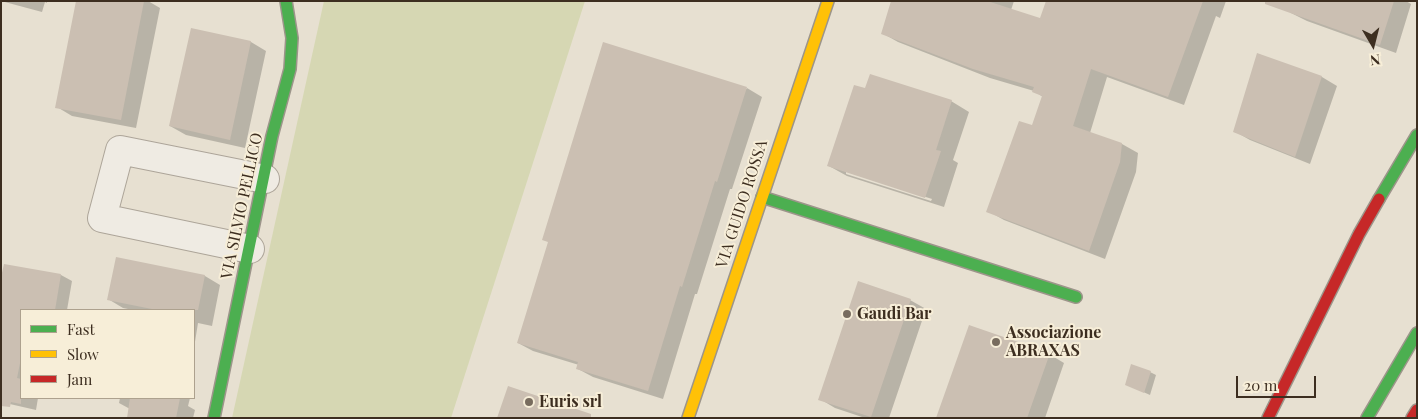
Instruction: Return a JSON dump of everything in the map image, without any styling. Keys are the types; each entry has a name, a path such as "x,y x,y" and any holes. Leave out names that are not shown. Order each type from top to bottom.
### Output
{"main road":[{"name":"VIA SILVIO PELLICO","path":"214,418 272,136 290,69 292,38 286,1"},
{"name":"VIA GUIDO ROSSA","path":"688,418 828,1"},
{"path":"1268,418 1359,234 1417,134"},
{"path":"762,197 1076,297"},
{"path":"1367,418 1417,333"},
{"path":"1412,418 1417,410"}],"street":[{"path":"250,249 102,218 120,150 264,179"}],"green space":[{"path":"324,1 585,1 451,418 232,418"}],"building":[{"path":"76,1 144,1 121,120 55,108"},
{"path":"891,1 987,1 1040,18 1046,1 1203,1 1168,97 1091,69 1073,126 1122,143 1120,162 1089,251 986,212 1019,121 1032,125 1042,96 1032,92 1034,87 973,69 881,34"},
{"path":"1265,1 1394,1 1380,45 1265,4"},
{"path":"191,28 251,41 230,140 169,126"},
{"path":"603,42 747,87 682,287 680,286 648,391 576,369 578,362 517,343 548,242 542,240"},
{"path":"1257,53 1322,76 1295,157 1233,132"},
{"path":"870,74 952,100 936,150 941,151 925,198 827,166 854,85 865,88"},
{"path":"116,257 205,275 198,310 152,309 107,300"},
{"path":"4,264 61,274 55,309 20,309 20,363 17,378 20,379 21,404 11,402 10,407 1,406 1,277"},
{"path":"858,281 911,299 871,417 818,400"},
{"path":"969,325 1050,353 1027,418 936,418"},
{"path":"1131,364 1151,371 1144,393 1125,385"},
{"name":"Euris srl","path":"508,386 591,414 591,418 497,418"},
{"path":"130,399 180,399 176,418 127,418"}],"traffic: fast":[{"path":"214,418 272,136 290,69 292,38 286,1"},
{"path":"1379,199 1417,135"},
{"path":"762,197 1076,297"},
{"path":"1367,418 1417,333"}],"traffic: slow":[{"path":"688,418 828,1"}],"traffic: jam":[{"path":"1268,418 1359,234 1379,199"},
{"path":"1412,418 1417,410"}],"place":[{"name":"Gaudi Bar","path":"847,314"},
{"name":"Associazione ABRAXAS","path":"996,342"},
{"name":"Euris srl","path":"529,402"}]}
